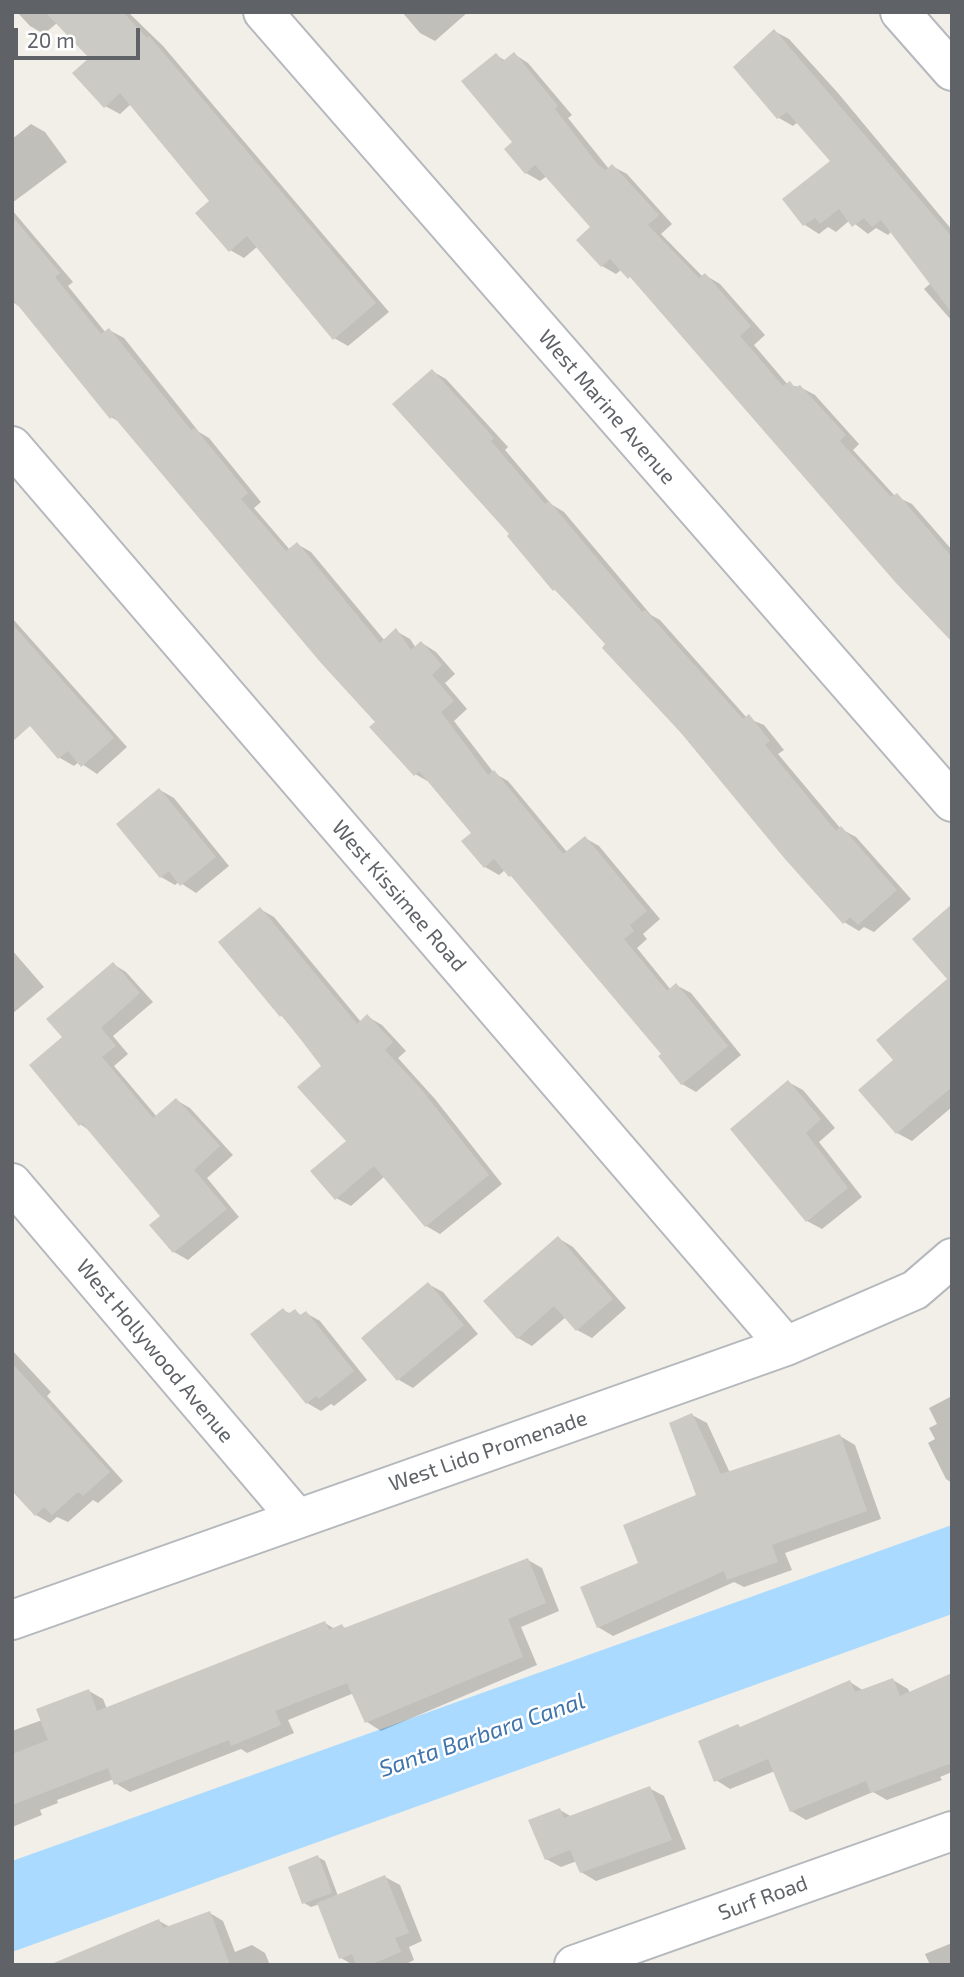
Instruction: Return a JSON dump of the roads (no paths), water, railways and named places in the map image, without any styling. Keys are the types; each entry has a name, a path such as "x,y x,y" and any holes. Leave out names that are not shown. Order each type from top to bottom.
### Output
{"street":[{"name":"West Marine Avenue","path":"263,12 952,802"},
{"path":"900,12 952,71"},
{"name":"West Kissimee Road","path":"12,446 786,1346"},
{"name":"West Hollywood Avenue","path":"12,1183 297,1518"},
{"name":"West Lido Promenade","path":"12,1620 786,1346 915,1290 952,1258"},
{"name":"Surf Road","path":"574,1965 952,1831"}],"water":[{"name":"Santa Barbara Canal","path":"952,1525 952,1614 12,1952 12,1861"}]}
